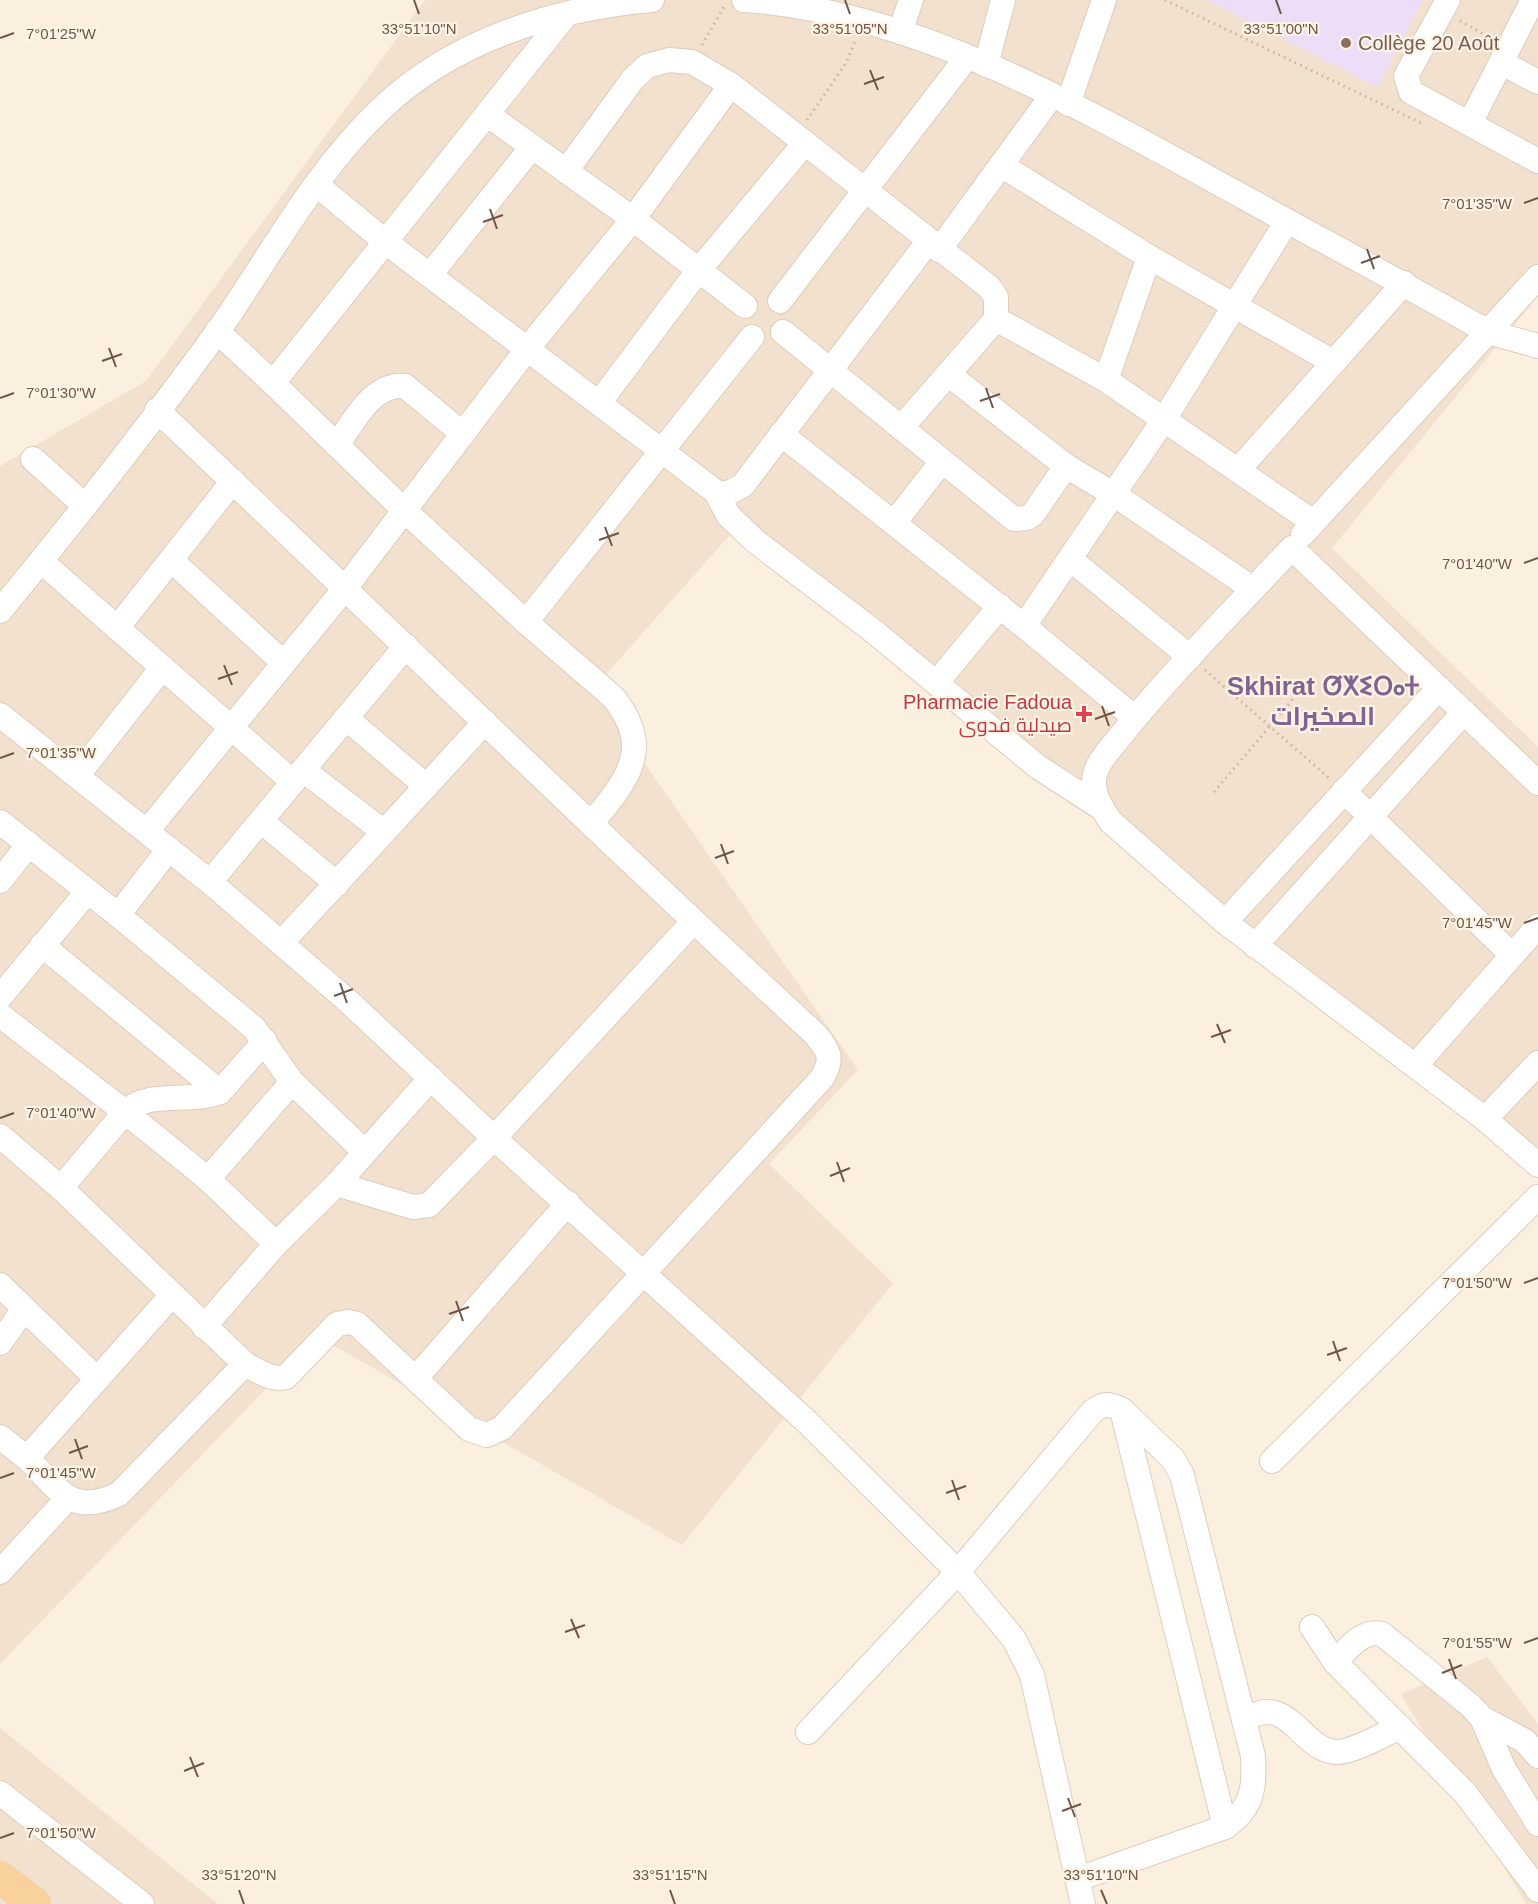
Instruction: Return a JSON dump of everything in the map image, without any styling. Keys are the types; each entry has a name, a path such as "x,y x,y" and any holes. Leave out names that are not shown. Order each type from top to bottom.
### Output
{"street":[{"path":"0,611 218,331 317,184 381,109 428,71 464,50 507,30 532,24 560,8 652,0"},
{"path":"744,0 815,5 900,32 976,61 1060,100 1404,283 1488,332 1538,346"},
{"path":"900,32 911,0"},
{"path":"780,302 865,190 976,61 1003,0"},
{"path":"716,492 727,494 743,485 829,371 1001,165 1060,100 1104,0"},
{"path":"1470,123 1533,0"},
{"path":"1445,6 1406,76 1406,82 1412,92 1538,161"},
{"path":"273,383 488,115 560,8"},
{"path":"1505,55 1538,82"},
{"path":"566,171 633,79 647,66 669,60 692,62 732,85 933,246 989,287 996,297 996,319 901,428"},
{"path":"147,831 346,587 528,348 633,219 732,85"},
{"path":"488,115 633,219 745,306"},
{"path":"599,403 800,140"},
{"path":"430,275 531,148"},
{"path":"1001,165 1149,257 1333,362"},
{"path":"317,184 387,243 716,492 728,515 755,541 812,582 1038,767 1100,807 1111,822 1225,922 1485,1119 1538,1165"},
{"path":"1024,626 1115,495 1287,222"},
{"path":"1106,380 1149,257"},
{"path":"1100,807 1095,787 1095,772 1135,718 1538,277"},
{"path":"1239,470 1404,283"},
{"path":"761,296 771,296 780,302 787,316 783,332 768,340 752,337 745,328 742,317 745,306 761,296"},
{"path":"996,319 1106,380 1165,418 1313,522"},
{"path":"218,331 404,510 526,622 613,697 625,712 633,731 636,748 631,768 621,788 591,824"},
{"path":"783,332 1014,519 1019,520 1033,514 1066,466"},
{"path":"526,622 752,337"},
{"path":"948,374 1066,466 1115,495 1252,589"},
{"path":"337,445 374,395 394,385 405,386 463,434"},
{"path":"0,1136 60,1188 204,1328 245,1364 278,1379 286,1377 338,1324 348,1322 357,1324 469,1429 487,1435 502,1428 822,1078 830,1065 829,1056 815,1034 693,922 346,587 157,410"},
{"path":"781,434 1000,606 1135,718"},
{"path":"33,459 84,505"},
{"path":"894,523 942,461"},
{"path":"117,628 233,481"},
{"path":"1292,548 1538,783"},
{"path":"1070,559 1190,657"},
{"path":"171,560 284,663"},
{"path":"41,561 230,729 384,832"},
{"path":"937,682 1000,606"},
{"path":"210,882 406,646"},
{"path":"77,776 162,668"},
{"path":"1225,922 1439,688"},
{"path":"1255,946 1464,712"},
{"path":"0,715 210,882 281,943 806,1422 958,1572 1014,1639 1032,1674 1083,1904"},
{"path":"346,718 426,786"},
{"path":"281,943 484,722"},
{"path":"1344,791 1512,955"},
{"path":"261,821 337,884"},
{"path":"0,822 118,915 254,1028 292,1082 364,1151"},
{"path":"0,881 29,844"},
{"path":"118,915 169,849"},
{"path":"0,997 88,891"},
{"path":"337,1184 421,1207 435,1198 494,1138 693,922"},
{"path":"1415,1066 1538,926"},
{"path":"42,945 220,1092"},
{"path":"0,1015 208,1179 276,1244"},
{"path":"60,1188 125,1112 143,1100 194,1099 220,1092 265,1041"},
{"path":"1485,1119 1538,1063"},
{"path":"204,1328 276,1244 337,1184 431,1078"},
{"path":"208,1179 292,1082"},
{"path":"1272,1461 1538,1197"},
{"path":"416,1377 568,1203"},
{"path":"0,1285 97,1379"},
{"path":"27,1458 172,1295"},
{"path":"0,1343 24,1309"},
{"path":"0,1437 27,1458 69,1498 78,1503 91,1504 119,1494 245,1364"},
{"path":"808,1732 958,1572 1092,1412 1101,1405 1112,1404 1122,1410 1173,1460 1182,1474 1253,1756 1254,1777 1250,1797 1241,1816 1226,1827 1078,1878"},
{"path":"1122,1410 1226,1827"},
{"path":"0,1572 69,1498"},
{"path":"1312,1627 1335,1662 1465,1793 1538,1890"},
{"path":"1335,1662 1359,1638 1376,1632 1382,1634 1471,1706 1482,1718 1504,1769 1538,1824"},
{"path":"1244,1720 1260,1712 1277,1713 1328,1751 1339,1752 1400,1727"},
{"path":"1482,1718 1525,1741 1538,1756"},
{"path":"0,1793 142,1904"}],"path":[{"path":"692,62 728,0"},
{"path":"1165,0 1429,127"},
{"path":"1445,6 1505,55"},
{"path":"800,140 846,63 863,22"},
{"path":"1190,657 1344,791"},
{"path":"1214,792 1300,690"}],"shaded area":[{"path":"425,0 1538,0 1538,296 1332,548 1538,747 1538,1178 745,518 593,689 858,1070 769,1164 893,1283 682,1545 317,1336 0,1664 0,466 146,381"},
{"name":"Collège 20 Août","path":"1207,0 1423,0 1377,87"},
{"path":"1487,1657 1538,1724 1538,1904 1526,1904 1401,1694"},
{"path":"0,1728 218,1904 0,1904"}],"place":[{"name":"Collège 20 Août","path":"1346,43"},
{"name":"Pharmacie Fadoua صيدلية فدوى","path":"1084,714"}],"district":[{"name":"Skhirat ⵚⵅⵉⵔⴰⵜ الصخيرات","path":"1323,701"}]}
